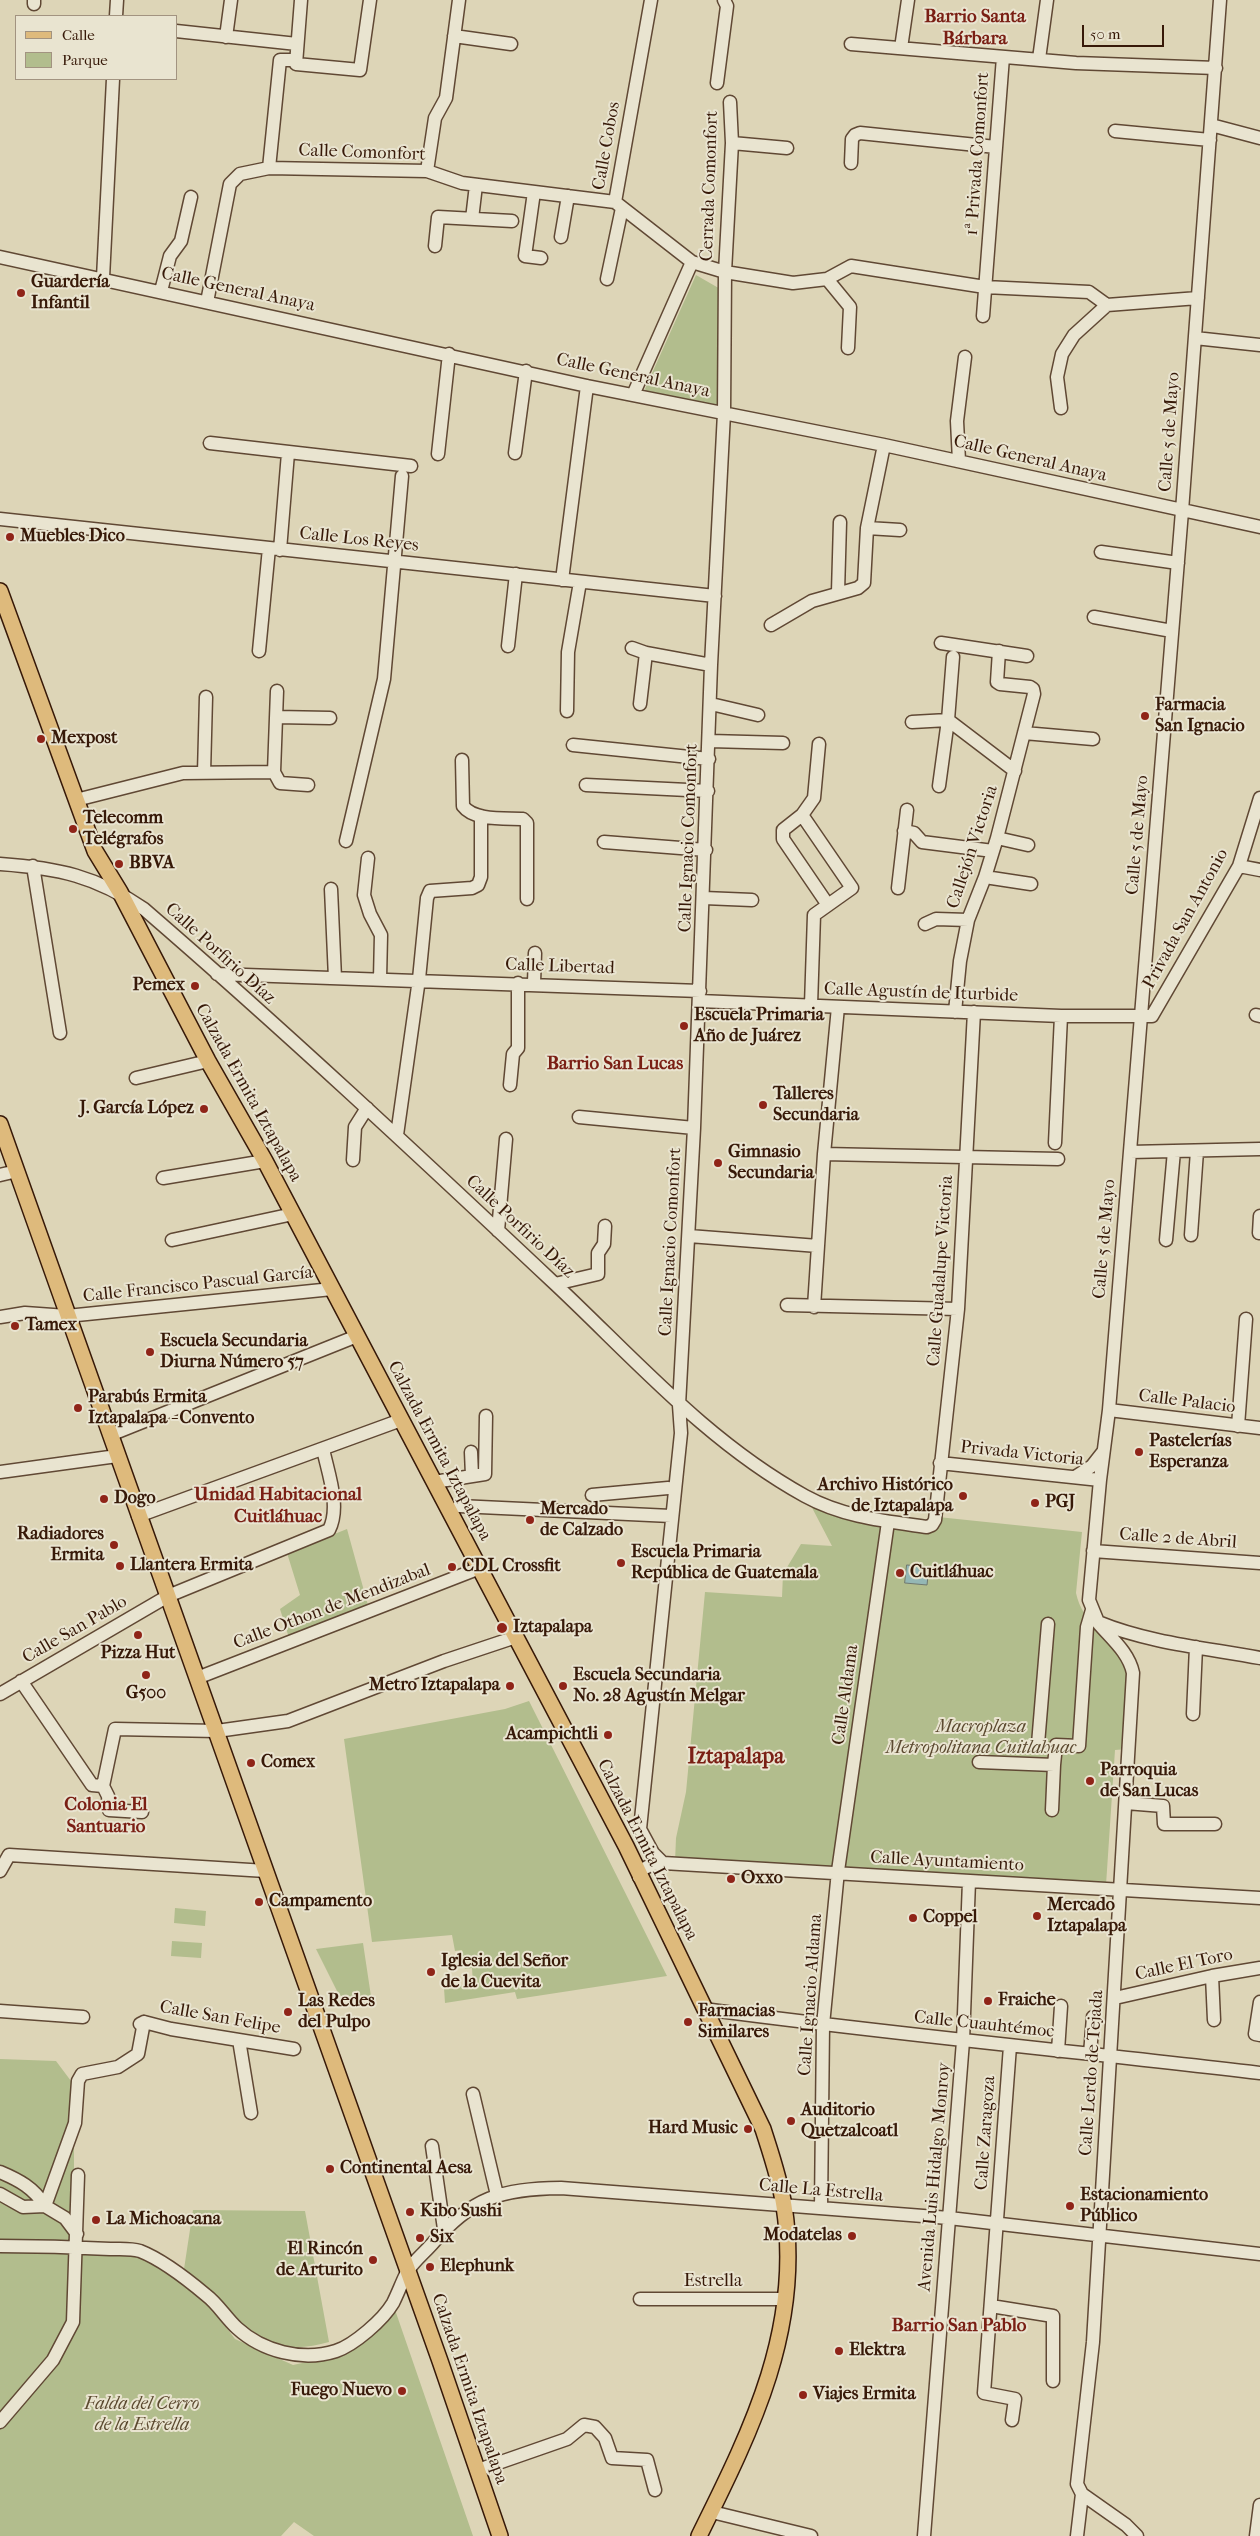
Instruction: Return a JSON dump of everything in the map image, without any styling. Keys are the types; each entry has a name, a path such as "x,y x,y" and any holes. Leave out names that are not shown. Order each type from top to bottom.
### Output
{"main road":[{"name":"Calzada Ermita Iztapalapa","path":"0,591 95,851 120,892 208,1061 265,1161 626,1846 639,1877 762,2129 775,2168 784,2206 786,2299 780,2335 765,2393 712,2512 699,2536"},
{"name":"Calzada Ermita Iztapalapa","path":"0,1124 116,1456 198,1678 408,2270 500,2536"}],"street":[{"path":"116,15 117,0"},
{"path":"226,37 231,0"},
{"path":"301,0 296,64 360,70 370,0"},
{"path":"426,170 435,118 446,98 459,0"},
{"name":"Calle Cobos","path":"651,0 618,205 692,262 725,272 793,283 827,279"},
{"path":"717,83 727,6 724,0"},
{"path":"901,48 908,0"},
{"path":"1040,60 1047,0"},
{"name":"Calle 5 de Mayo","path":"1098,1622 1089,1600 1092,1551 1109,1410 1178,563 1220,0"},
{"path":"178,31 297,44"},
{"path":"454,36 510,44"},
{"path":"851,44 1003,57"},
{"name":"1ª Privada Comonfort","path":"983,316 1003,57 1076,63 1216,68"},
{"path":"269,168 280,60 296,60"},
{"path":"103,278 113,80"},
{"name":"Cerrada Comonfort","path":"725,272 732,143 730,102"},
{"path":"1212,125 1260,138"},
{"path":"1114,131 1210,140"},
{"path":"851,163 852,139 855,135 860,134 996,147"},
{"path":"732,143 787,148"},
{"name":"Calle Comonfort","path":"207,302 230,184 240,174 269,168 426,170 462,183 568,196 618,205"},
{"path":"472,219 476,185"},
{"path":"534,192 525,256 541,258"},
{"path":"561,237 568,196"},
{"path":"161,291 170,256 181,241 191,197"},
{"path":"607,279 618,205"},
{"path":"435,246 438,217 512,221"},
{"name":"Calle General Anaya","path":"0,257 449,354 587,386 884,445 1260,528"},
{"path":"633,395 692,262"},
{"path":"848,348 850,307 827,279 850,266 985,287 1089,292 1107,305"},
{"name":"Calle Ignacio Comonfort","path":"679,1421 694,1128 724,413 725,272"},
{"path":"1061,408 1057,377 1062,354 1074,335 1107,305 1198,298"},
{"path":"1195,338 1260,345"},
{"path":"438,454 449,354"},
{"path":"959,461 957,421 965,356"},
{"path":"515,454 526,371"},
{"path":"562,580 587,386"},
{"path":"210,442 288,453 411,466"},
{"path":"771,625 812,601 838,592 858,588 864,583 867,528 884,445"},
{"path":"259,651 288,453"},
{"path":"346,841 384,679 402,476"},
{"name":"Calle Los Reyes","path":"0,518 715,596"},
{"path":"838,592 840,522"},
{"path":"867,528 900,530"},
{"path":"1101,552 1178,563"},
{"path":"508,646 516,574"},
{"path":"567,711 568,652 580,582"},
{"path":"1094,617 1172,631"},
{"path":"941,643 1027,656"},
{"path":"632,648 646,653 712,665"},
{"name":"Callejón Victoria","path":"955,1012 960,961 968,920 985,877 997,838 1034,694 1033,689 1030,687 1000,684 997,682 999,651"},
{"path":"640,704 646,653"},
{"path":"939,786 948,720 953,658"},
{"path":"277,691 274,772 280,783 308,785"},
{"path":"204,773 206,697"},
{"path":"711,704 758,716"},
{"path":"276,717 330,718"},
{"path":"912,722 948,720 1015,771"},
{"path":"1024,733 1093,739"},
{"path":"710,741 783,743"},
{"path":"818,744 814,798 802,815 783,830 783,839 828,905"},
{"path":"574,745 709,759"},
{"path":"462,760 463,806 467,812 481,816 523,819 527,823 527,899"},
{"path":"76,800 182,773 274,772"},
{"path":"586,786 708,791"},
{"name":"Privada San Antonio","path":"1140,1016 1152,1016 1239,866 1260,798"},
{"path":"898,888 907,810"},
{"path":"802,815 852,888 814,915 810,1006"},
{"path":"397,1135 419,979 427,898 430,891 472,888 478,885 481,877 481,816"},
{"path":"904,831 914,833 922,842 993,851"},
{"path":"997,838 1028,844"},
{"path":"604,842 706,850"},
{"path":"368,858 364,895 370,914 381,935 380,979"},
{"name":"Calle Porfirio Díaz","path":"0,864 33,866 71,872 120,892 151,915 397,1135 555,1284 679,1405 740,1455 806,1497 841,1512 888,1522 927,1527"},
{"path":"33,866 60,1033"},
{"path":"1239,866 1260,870"},
{"path":"985,877 1031,884"},
{"path":"330,890 335,978"},
{"path":"704,898 752,900"},
{"path":"925,924 936,920 968,920"},
{"path":"534,983 535,953"},
{"name":"Calle Libertad","path":"216,974 534,983 699,996"},
{"path":"510,1085 513,1054 518,1048 518,983"},
{"name":"Calle Agustín de Iturbide","path":"699,996 810,1006 1061,1016 1140,1016"},
{"path":"814,1307 824,1154 838,1007"},
{"name":"Calle Guadalupe Victoria","path":"927,1527 932,1525 934,1520 958,1309 974,1012"},
{"path":"1055,1143 1061,1016"},
{"path":"136,1078 208,1061"},
{"path":"353,1160 355,1127 367,1108"},
{"path":"579,1117 694,1128"},
{"path":"498,1231 506,1139"},
{"path":"1130,1152 1260,1149"},
{"path":"1166,1240 1174,1151"},
{"path":"1191,1235 1197,1151"},
{"path":"824,1154 1058,1159"},
{"path":"163,1178 265,1161"},
{"path":"0,1175 17,1171"},
{"path":"172,1240 292,1214"},
{"path":"1259,1233 1260,1216"},
{"path":"555,1284 598,1274 598,1253 604,1244 606,1226"},
{"path":"689,1236 818,1246"},
{"name":"Calle Francisco Pascual García","path":"0,1317 25,1313 68,1316 332,1289"},
{"path":"786,1305 958,1309"},
{"path":"1238,1426 1246,1319"},
{"path":"110,1435 357,1336"},
{"name":"Calle Palacio","path":"1109,1410 1260,1428"},
{"path":"434,1482 485,1474 486,1416"},
{"path":"138,1516 401,1420"},
{"path":"663,1863 653,1853 640,1828 668,1515 668,1488 675,1426 679,1421"},
{"path":"626,1846 632,1828 668,1515 682,1432 679,1421"},
{"name":"Calle San Pablo","path":"0,1694 168,1596 329,1530 332,1524 332,1499 323,1449"},
{"path":"1075,1477 1092,1466 1104,1450"},
{"path":"471,1452 472,1476"},
{"path":"0,1472 116,1456"},
{"name":"Privada Victoria","path":"940,1464 1100,1480"},
{"path":"592,1495 668,1488"},
{"path":"460,1506 668,1515"},
{"name":"Calle Aldama","path":"838,1874 888,1522"},
{"name":"Calle 2 de Abril","path":"1092,1551 1260,1562"},
{"name":"Calle Othon de Mendizabal","path":"198,1678 480,1568"},
{"path":"1048,1624 1037,1743 1079,1746 1087,1626 1092,1610"},
{"path":"1098,1622 1144,1637 1260,1658"},
{"name":"Calle Lerdo de Tejada","path":"1077,2536 1082,2494 1078,2484 1093,2342 1134,1672 1131,1661 1125,1652 1098,1622"},
{"path":"142,1812 109,1810 108,1796 103,1786 115,1729 217,1731 288,1721 444,1661 516,1637"},
{"path":"1193,1714 1196,1647"},
{"path":"21,1681 92,1785 103,1786"},
{"path":"1052,1810 1056,1745"},
{"path":"979,1762 1054,1765"},
{"path":"1126,1803 1163,1806 1164,1824 1216,1824"},
{"path":"0,1871 4,1852 266,1871"},
{"name":"Calle Ayuntamiento","path":"639,1877 641,1870 653,1864 663,1863 1260,1898"},
{"name":"Calle Ignacio Aldama","path":"821,2208 822,2025 838,1874"},
{"name":"Avenida Luis Hidalgo Monroy","path":"924,2536 963,2041 969,1881"},
{"name":"Calle El Toro","path":"1115,1998 1212,1976 1260,1968"},
{"path":"1212,1976 1214,2020"},
{"path":"1260,2002 1255,2034 1260,2035"},
{"path":"1058,2051 1061,2006"},
{"name":"Calle Cuauhtémoc","path":"704,2009 822,2025 1111,2055 1260,2073"},
{"path":"0,2011 83,2017"},
{"path":"1090,2054 1093,2017"},
{"name":"Calle San Felipe","path":"45,2206 75,2122 78,2081 82,2074 118,2068 138,2054 142,2023 294,2049"},
{"path":"239,2040 251,2113"},
{"name":"Calle Zaragoza","path":"1010,2046 984,2393 1015,2399 1012,2420"},
{"path":"474,2094 497,2195"},
{"path":"432,2146 444,2229"},
{"path":"0,2172 18,2180 36,2193 45,2206 65,2218 77,2240"},
{"path":"0,2422 53,2360 73,2322 78,2175"},
{"name":"Calle La Estrella","path":"0,2246 77,2240 138,2251 170,2268 207,2296 237,2328 263,2347 287,2353 315,2354 336,2351 365,2334 392,2305 408,2270 444,2229 480,2201 497,2195 529,2189 561,2188 949,2218 1260,2254"},
{"path":"0,2194 22,2207 45,2206"},
{"name":"Estrella","path":"640,2299 786,2299"},
{"path":"991,2306 1053,2316 1053,2380"},
{"path":"478,2470 566,2439 584,2425 595,2427 605,2438 612,2458 646,2460 655,2490"},
{"path":"1082,2494 1126,2525 1137,2536"},
{"path":"1256,2536 1260,2511"},
{"path":"712,2512 811,2536"}],"green space":[{"path":"696,275 722,290 718,410 649,396 645,389"},
{"name":"Macroplaza Metropolitana Cuitlahuac","path":"808,1500 930,1531 938,1517 1082,1532 1076,1593 1079,1603 1090,1622 1128,1662 1127,1749 1115,1750 1106,1885 675,1862 676,1838 686,1792 705,1592 782,1597 783,1574 801,1544 832,1546"},
{"path":"347,1529 369,1609 290,1641 280,1609 300,1595 287,1553"},
{"path":"529,1701 667,1976 517,1999 515,1992 445,2003 444,1988 473,1984 472,1968 465,1969 462,1950 455,1951 452,1935 372,1942 344,1739 505,1709"},
{"path":"175,1908 206,1911 205,1926 174,1923"},
{"path":"172,1941 202,1943 201,1958 171,1956"},
{"path":"363,1943 372,2003 365,2005 339,1995 316,1949"},
{"name":"Falda del Cerro de la Estrella","path":"0,2059 56,2061 74,2085 74,2249 132,2251 202,2296 235,2339 293,2365 339,2355 393,2304 473,2536 314,2536 294,2522 281,2536 0,2536"},
{"path":"193,2210 305,2211 329,2342 311,2346 292,2347 267,2340 241,2323 184,2269"}],"water":[{"path":"907,1565 929,1567 927,1585 905,1583"}],"place":[{"name":"Guardería Infantil","path":"21,293"},
{"name":"Muebles Dico","path":"10,537"},
{"name":"Farmacia San Ignacio","path":"1145,716"},
{"name":"Mexpost","path":"41,739"},
{"name":"Telecomm Telégrafos","path":"73,829"},
{"name":"BBVA","path":"119,864"},
{"name":"Pemex","path":"195,986"},
{"name":"Escuela Primaria Año de Juárez","path":"684,1026"},
{"name":"Talleres Secundaria","path":"763,1105"},
{"name":"J. García López","path":"204,1109"},
{"name":"Gimnasio Secundaria","path":"718,1163"},
{"name":"Tamex","path":"15,1326"},
{"name":"Escuela Secundaria Diurna Número 57","path":"150,1352"},
{"name":"Parabús Ermita Iztapalapa - Convento","path":"78,1408"},
{"name":"Pastelerías Esperanza","path":"1139,1452"},
{"name":"Archivo Histórico de Iztapalapa","path":"963,1496"},
{"name":"Dogo","path":"104,1499"},
{"name":"PGJ","path":"1035,1503"},
{"name":"Mercado de Calzado","path":"530,1520"},
{"name":"Radiadores Ermita","path":"114,1545"},
{"name":"Escuela Primaria República de Guatemala","path":"621,1563"},
{"name":"Llantera Ermita","path":"120,1566"},
{"name":"CDL Crossfit","path":"452,1567"},
{"name":"Cuitláhuac","path":"900,1573"},
{"name":"Iztapalapa","path":"502,1628"},
{"name":"Pizza Hut","path":"138,1635"},
{"name":"G500","path":"146,1675"},
{"name":"Metro Iztapalapa","path":"510,1686"},
{"name":"Escuela Secundaria No. 28 Agustín Melgar","path":"563,1686"},
{"name":"Acampichtli","path":"608,1735"},
{"name":"Comex","path":"251,1763"},
{"name":"Parroquia de San Lucas","path":"1090,1781"},
{"name":"Oxxo","path":"731,1879"},
{"name":"Campamento","path":"259,1902"},
{"name":"Mercado Iztapalapa","path":"1037,1916"},
{"name":"Coppel","path":"913,1918"},
{"name":"Iglesia del Señor de la Cuevita","path":"431,1972"},
{"name":"Fraiche","path":"988,2001"},
{"name":"Las Redes del Pulpo","path":"288,2012"},
{"name":"Farmacias Similares","path":"688,2022"},
{"name":"Auditorio Quetzalcoatl","path":"791,2121"},
{"name":"Hard Music","path":"748,2129"},
{"name":"Continental Aesa","path":"330,2169"},
{"name":"Estacionamiento Público","path":"1070,2206"},
{"name":"Kibo Sushi","path":"410,2212"},
{"name":"La Michoacana","path":"96,2220"},
{"name":"Modatelas","path":"852,2236"},
{"name":"Six","path":"420,2238"},
{"name":"El Rincón de Arturito","path":"373,2260"},
{"name":"Elephunk","path":"430,2267"},
{"name":"Elektra","path":"839,2351"},
{"name":"Fuego Nuevo","path":"402,2391"},
{"name":"Viajes Ermita","path":"803,2395"}],"district":[{"name":"Barrio Santa Bárbara","path":"975,28"},
{"name":"Barrio San Lucas","path":"615,1064"},
{"name":"Unidad Habitacional Cuitláhuac","path":"278,1506"},
{"name":"Iztapalapa","path":"736,1758"},
{"name":"Colonia El Santuario","path":"106,1816"},
{"name":"Barrio San Pablo","path":"959,2326"}]}
